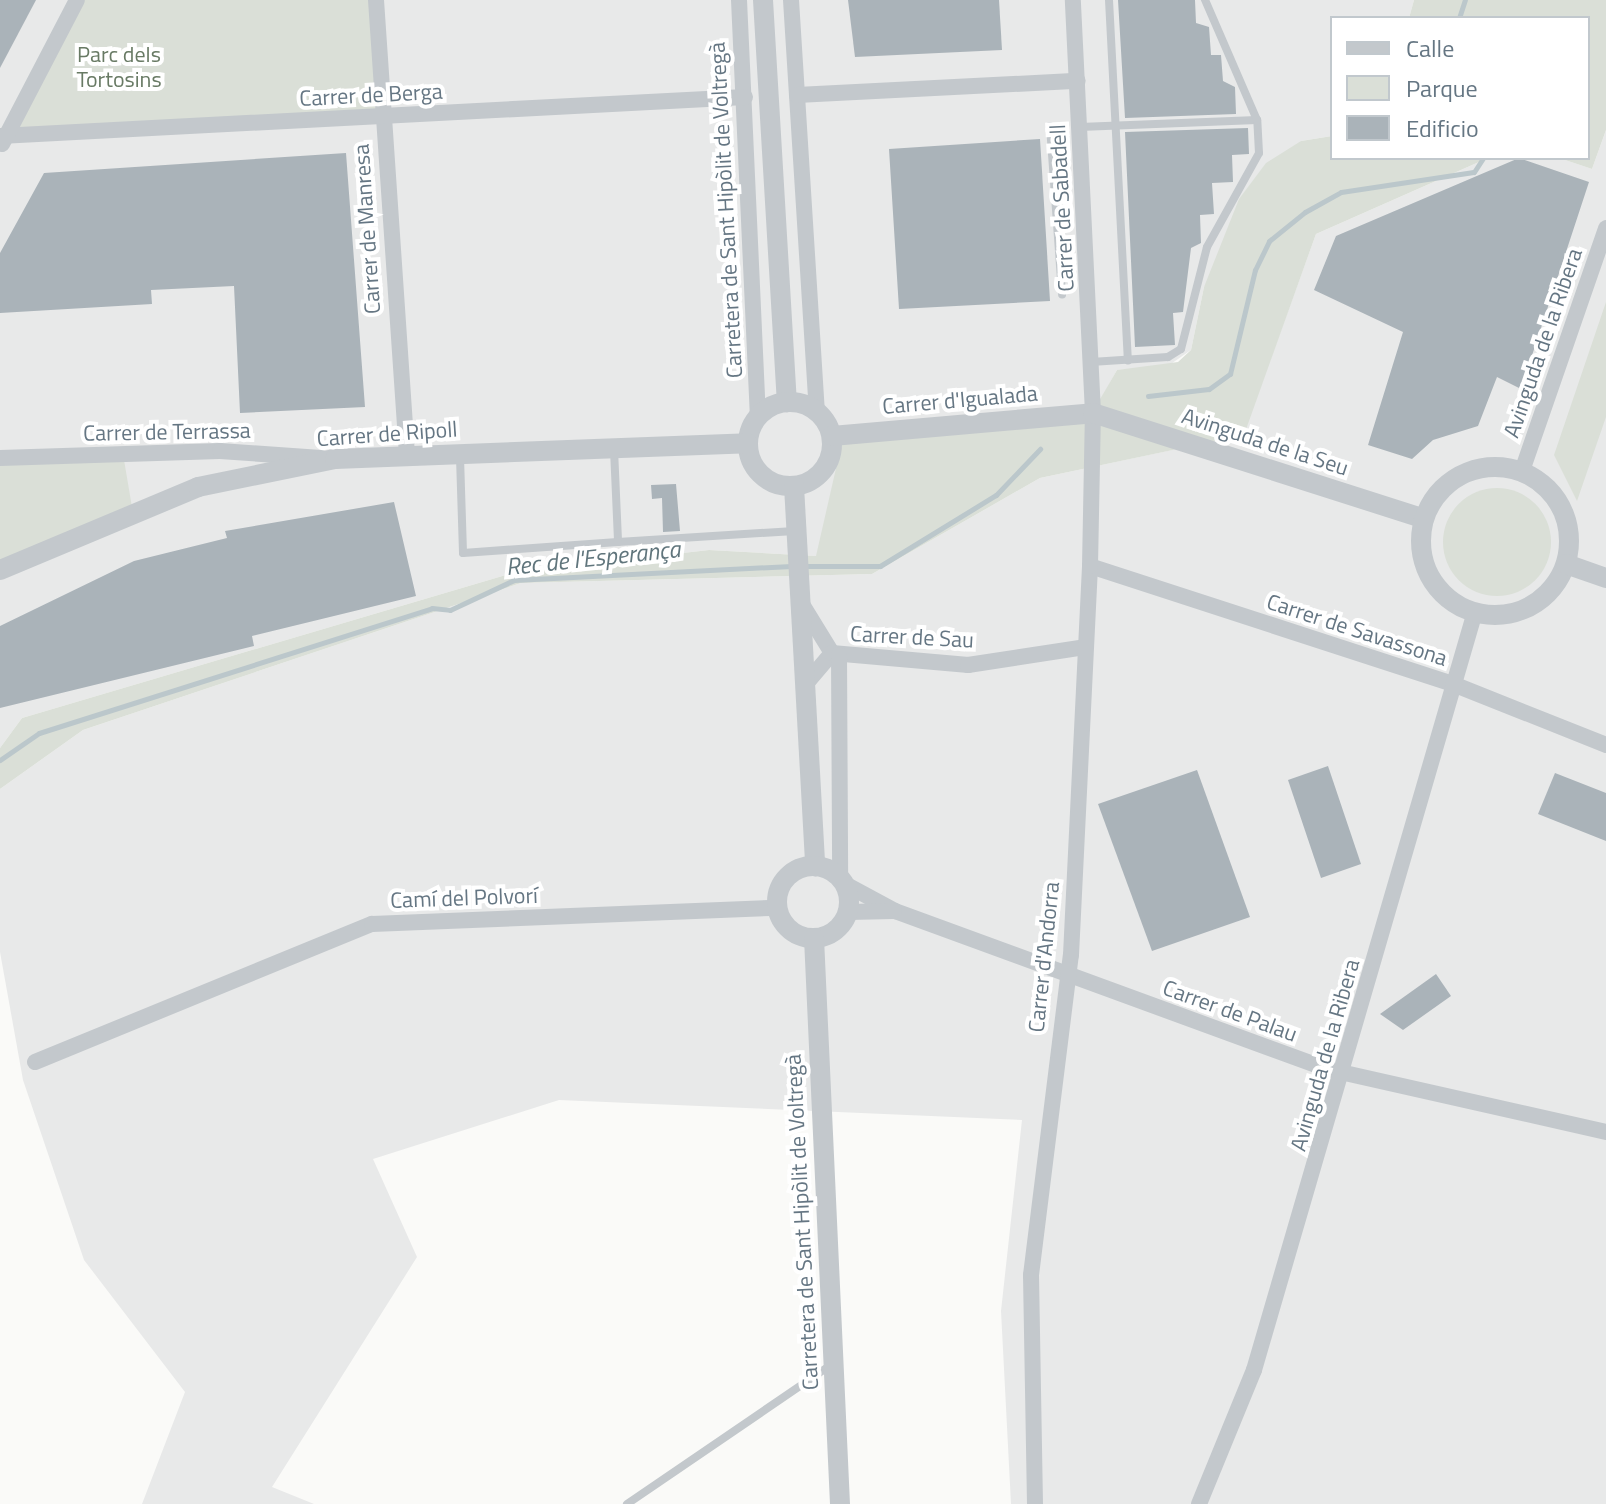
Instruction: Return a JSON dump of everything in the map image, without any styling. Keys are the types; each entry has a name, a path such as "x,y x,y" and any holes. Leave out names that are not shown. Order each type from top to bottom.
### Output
{"street":[{"path":"1,140 77,0"},
{"name":"Carrer de Manresa","path":"376,0 381,117 407,454"},
{"name":"Carretera de Sant Hipòlit de Voltregà","path":"739,0 758,417"},
{"path":"763,0 787,402"},
{"path":"791,0 817,411 832,436 824,469 794,486"},
{"name":"Carrer de Sabadell","path":"1073,0 1093,413"},
{"path":"797,95 1078,81"},
{"name":"Carrer de Berga","path":"1,140 745,97"},
{"name":"Avinguda de la Ribera","path":"1522,471 1606,228"},
{"path":"794,486 758,472 748,443 758,417 787,402 817,411"},
{"name":"Carrer d'Igualada","path":"832,436 1093,413"},
{"name":"Avinguda de la Seu","path":"1093,413 1423,518"},
{"name":"Carrer d'Andorra","path":"1035,1504 1031,1275 1068,975 1090,566 1093,413"},
{"name":"Carrer de Ripoll","path":"0,570 198,487 335,459 748,443"},
{"name":"Carrer de Terrassa","path":"0,458 233,451 335,459"},
{"path":"1473,470 1522,471 1562,508 1566,564 1551,590 1527,608 1475,612 1444,596 1427,573 1423,518 1451,480 1473,470"},
{"path":"794,486 815,866"},
{"path":"1566,564 1606,578"},
{"name":"Carrer de Savassona","path":"1090,566 1453,684 1606,745"},
{"path":"798,598 835,654 842,881 848,912 838,929 814,938 790,930 778,908 791,873 815,866 842,881"},
{"name":"Avinguda de la Ribera","path":"1199,1504 1254,1370 1345,1072 1475,612"},
{"name":"Carrer de Sau","path":"835,654 968,665 1085,647"},
{"path":"804,686 835,654"},
{"name":"Carrer de Palau","path":"842,881 895,911 1345,1072 1606,1132"},
{"name":"Camí del Polvorí","path":"35,1062 372,924 778,908"},
{"name":"Carrer de Palau","path":"848,912 895,911"},
{"name":"Carretera de Sant Hipòlit de Voltregà","path":"814,938 840,1504"}],"lane":[{"path":"1109,0 1128,360"},
{"path":"1091,362 1168,357 1181,349 1207,247 1259,153 1257,120 1205,0"},
{"path":"1080,127 1257,120"},
{"path":"1050,126 1062,295"},
{"path":"614,447 618,542"},
{"path":"460,452 463,553 796,531"},
{"path":"627,1504 832,1363"}],"shaded area":[{"path":"0,0 1414,0 1410,16 1330,16 1330,136 1301,141 1204,287 1191,350 1165,368 1117,370 1093,413 816,556 709,550 516,572 22,718 0,748"},
{"path":"1606,130 1606,1504 1011,1504 1001,1311 1022,1120 559,1100 373,1159 417,1257 272,1487 314,1504 142,1504 185,1392 84,1260 23,1080 0,952 0,789 83,730 521,583 872,574 1040,478 1243,435 1316,234 1483,160 1565,160 1592,169"}],"green space":[{"name":"Parc dels Tortosins","path":"77,0 376,0 381,117 4,138"},
{"path":"1414,0 1606,0 1606,130 1592,169 1565,160 1590,160 1590,16 1410,16"},
{"path":"1330,136 1330,160 1483,160 1316,234 1244,435 1040,478 872,574 521,583 83,730 0,789 0,748 22,718 516,572 709,550 816,556 842,442 1092,413 1117,370 1178,362 1191,350 1204,287 1239,199 1266,163 1301,141"},
{"path":"1606,302 1606,417 1577,501 1554,455"},
{"path":"123,454 133,513 0,570 0,458"},
{"path":"1497,488 1518,492 1535,504 1547,521 1551,542 1547,563 1535,580 1518,592 1497,596 1476,592 1459,580 1447,563 1443,542 1447,521 1459,504 1476,492"}],"building":[{"path":"0,0 36,0 0,68"},
{"path":"848,0 999,0 1002,50 855,57"},
{"path":"1118,0 1195,0 1196,23 1209,27 1211,55 1221,55 1223,81 1235,87 1236,114 1125,118"},
{"path":"1248,128 1249,154 1232,155 1233,182 1212,183 1214,214 1200,215 1201,243 1191,248 1183,312 1173,313 1175,345 1135,347 1125,132"},
{"path":"1040,139 1050,301 899,309 889,149"},
{"path":"346,153 365,407 240,413 234,286 151,290 152,304 0,313 0,253 44,173"},
{"path":"1514,160 1525,160 1589,182 1521,389 1497,377 1478,426 1433,440 1412,459 1368,445 1403,332 1314,290 1336,236"},
{"path":"676,484 680,531 663,532 662,498 652,499 651,485"},
{"path":"394,502 416,596 252,636 254,646 0,708 0,626 134,561 227,538 225,531"},
{"path":"1328,766 1361,864 1321,878 1288,780"},
{"path":"1197,770 1250,917 1152,951 1098,804"},
{"path":"1555,773 1606,793 1606,841 1538,814"},
{"path":"1436,974 1451,996 1403,1030 1380,1014"}],"waterway":[{"name":"Rec de l'Esperança","path":"1460,16 1465,0"},
{"name":"Rec de l'Esperança","path":"1148,396 1209,389 1230,374 1255,270 1269,241 1305,212 1341,192 1474,172 1482,160"},
{"name":"Rec de l'Esperança","path":"802,566 880,566 996,495 1040,449"},
{"name":"Rec de l'Esperança","path":"0,760 39,733 432,608 450,610 514,580 792,566"}]}
